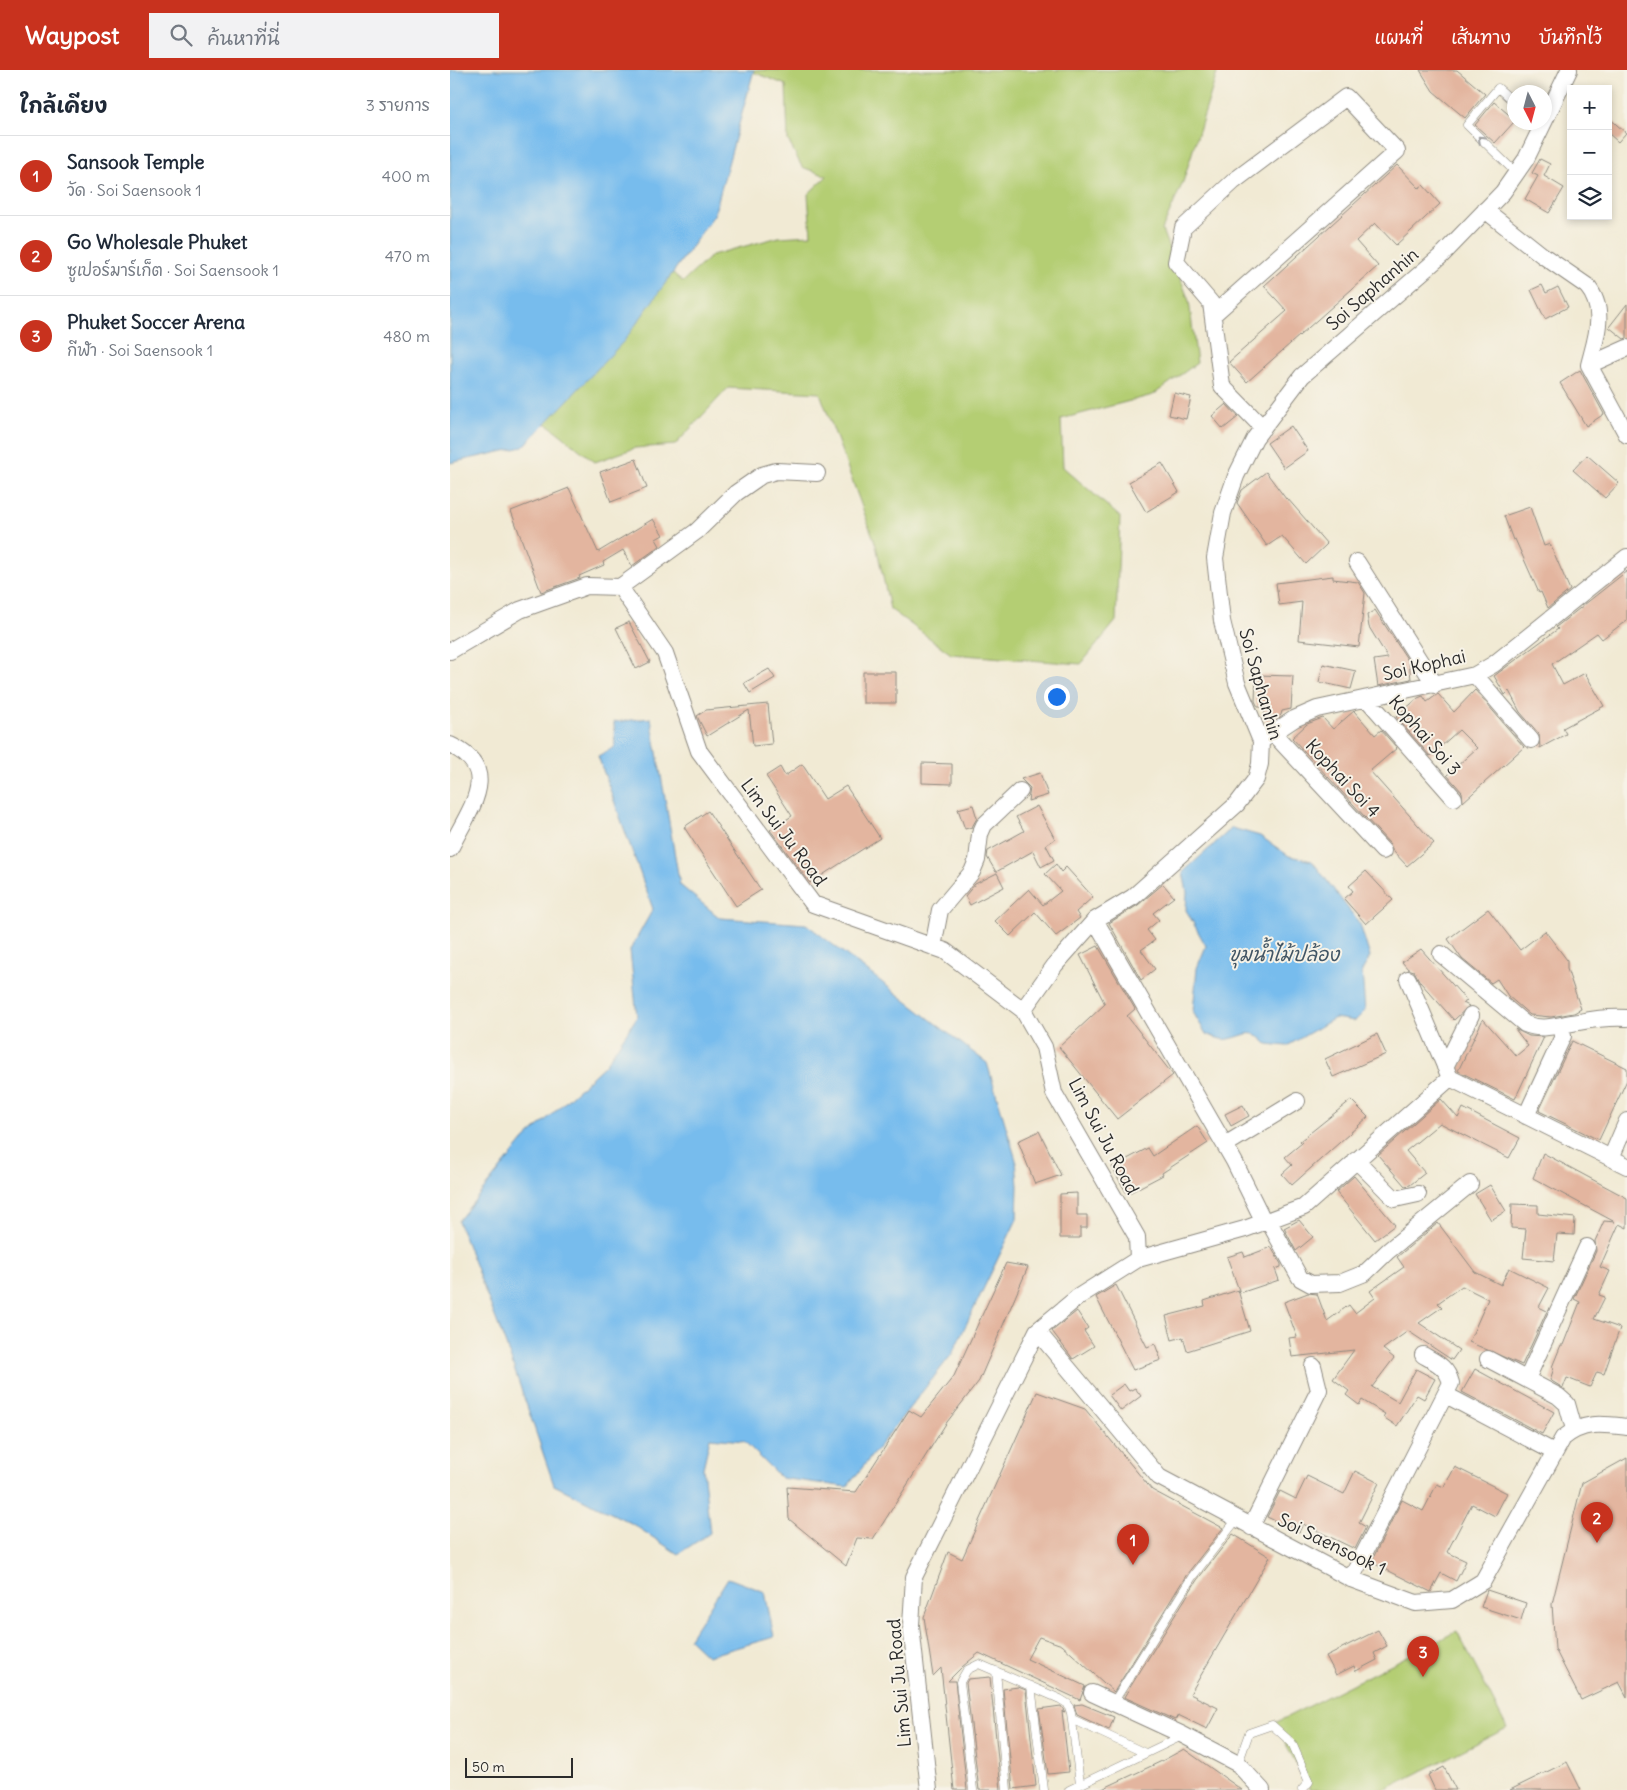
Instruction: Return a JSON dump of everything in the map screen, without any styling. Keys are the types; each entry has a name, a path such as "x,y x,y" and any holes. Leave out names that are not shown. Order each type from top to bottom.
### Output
{"street":[{"name":"Soi Saphanhin","path":"1552,103 1569,70"},
{"path":"1214,314 1397,151 1346,97 1234,181 1183,228 1176,262 1212,303 1222,386 1263,428"},
{"name":"Soi Saphanhin","path":"1022,1010 1056,965 1095,920 1133,897 1237,804 1256,778 1267,737 1237,683 1222,621 1215,558 1223,514 1236,476 1255,438 1302,376 1442,256 1485,210 1526,159 1539,130"},
{"path":"1485,210 1587,286 1592,293 1599,314 1598,327 1589,365 1627,436"},
{"path":"1589,365 1627,348"},
{"path":"450,651 520,610 587,586 620,587 696,531 736,493 762,475 776,471 817,473"},
{"name":"Soi Kophai","path":"1267,737 1294,719 1317,709 1435,685 1475,674 1494,664 1626,559"},
{"path":"1356,562 1435,685"},
{"name":"Lim Sui Ju Road","path":"620,587 664,653 699,751 813,904 945,952 1022,1010 1044,1047 1054,1093 1137,1237 1138,1259 1078,1297 1037,1331 914,1577 911,1625 929,1790"},
{"path":"1475,674 1531,740"},
{"name":"Kophai Soi 3","path":"1367,699 1454,798"},
{"name":"Kophai Soi 4","path":"1267,737 1383,851"},
{"path":"450,745 469,758 477,766 480,775 475,801 450,849"},
{"path":"933,947 940,910 972,872 977,860 980,834 984,825 1020,791"},
{"path":"1095,920 1300,1278 1311,1284 1340,1283 1365,1273 1388,1251 1470,1184"},
{"path":"1441,954 1525,1024 1535,1028 1547,1029 1578,1022 1627,1018"},
{"path":"1408,979 1448,1073 1526,1116 1627,1166"},
{"path":"1138,1259 1245,1229 1304,1207 1448,1073 1470,1015"},
{"path":"1526,1116 1563,1036"},
{"path":"1225,1145 1297,1101"},
{"path":"1611,1158 1627,1121"},
{"path":"1356,1160 1394,1200 1418,1194"},
{"path":"1527,1379 1587,1247"},
{"name":"Soi Saensook 1","path":"1037,1331 1159,1477 1351,1579 1416,1603 1452,1600 1483,1581 1554,1452 1563,1438 1574,1429"},
{"path":"1351,1579 1446,1395 1450,1383 1448,1373 1443,1366 1423,1354"},
{"path":"1488,1359 1562,1400 1566,1404 1574,1429 1592,1425 1627,1427"},
{"path":"1244,1523 1319,1390 1313,1366"},
{"path":"1446,1395 1554,1452"},
{"path":"1092,1694 1183,1735 1238,1764 1262,1790"}],"lane":[{"path":"1507,96 1498,88 1466,125 1516,173"},
{"path":"1113,1703 1182,1592 1244,1523"},
{"path":"974,1790 960,1682 973,1666 979,1664 1068,1704 1072,1719 1080,1784"},
{"path":"996,1671 1007,1790"},
{"path":"1031,1686 1044,1790"},
{"path":"1072,1719 1145,1753"},
{"path":"1238,1764 1250,1733 1272,1724 1292,1743 1310,1782 1302,1790"},
{"path":"1069,1790 1183,1735"}],"green space":[{"path":"748,70 1218,70 1183,182 1162,230 1189,301 1197,363 1153,395 1061,419 1063,467 1120,517 1116,621 1081,664 951,654 890,609 876,545 820,393 728,388 675,445 635,448 595,462 537,416 642,245 683,282 712,255 779,237 811,235 808,194 827,176 802,167 788,140 786,85"},
{"path":"1457,1631 1507,1728 1384,1790 1310,1790 1275,1723"}],"water":[{"path":"450,70 754,70 714,215 624,341 523,447 450,463"},
{"path":"651,718 680,885 720,918 806,924 987,1063 1016,1160 1018,1186 1017,1219 952,1354 847,1487 781,1478 744,1441 710,1438 703,1468 710,1533 678,1554 631,1523 554,1485 506,1345 458,1221 524,1140 605,1065 637,1017 630,950 653,909 598,756 615,747 614,722"},
{"name":"ขุมน้ำไม้ปล้อง","path":"1232,828 1260,836 1289,856 1312,861 1360,924 1370,957 1362,971 1365,1011 1355,1021 1335,1018 1287,1046 1267,1044 1257,1035 1253,1034 1226,1039 1206,1034 1193,1012 1197,968 1206,946 1186,910 1187,892 1183,872"},
{"path":"728,1578 765,1592 774,1637 707,1656 689,1639"}],"building":[{"path":"1420,70 1457,70 1485,94 1465,118 1433,91"},
{"path":"1494,102 1507,113 1507,130 1495,143 1475,125"},
{"path":"1612,121 1626,133 1618,142 1612,137"},
{"path":"1540,159 1550,164 1544,176 1564,188 1549,213 1525,199 1538,176 1532,173"},
{"path":"1397,165 1419,188 1423,185 1440,204 1396,245 1375,223 1356,241 1378,266 1247,382 1229,362 1287,311 1264,286"},
{"path":"1542,285 1546,293 1558,287 1568,307 1545,319 1531,290"},
{"path":"1627,304 1627,338 1624,339 1609,327"},
{"path":"1580,370 1604,414 1586,426 1560,383"},
{"path":"1174,393 1191,397 1186,419 1169,415"},
{"path":"1226,404 1238,417 1223,429 1212,416"},
{"path":"1291,426 1308,451 1284,468 1267,443"},
{"path":"1587,455 1619,483 1605,498 1573,470"},
{"path":"636,459 647,488 611,502 600,472"},
{"path":"1162,463 1179,492 1146,512 1129,482"},
{"path":"1266,472 1286,499 1327,544 1306,564 1282,536 1267,546 1237,503 1242,490"},
{"path":"569,488 598,552 653,519 663,535 656,539 660,546 632,566 623,550 603,562 604,565 579,576 580,578 541,592 511,511"},
{"path":"1530,507 1544,546 1550,544 1570,590 1548,608 1541,592 1539,593 1515,539 1513,540 1504,516"},
{"path":"1627,571 1627,620 1602,639 1597,633 1552,664 1563,685 1585,673 1604,706 1563,728 1566,734 1540,748 1539,734 1520,712 1509,691 1505,695 1494,676 1558,629 1556,627"},
{"path":"1333,576 1333,579 1358,582 1365,593 1359,647 1299,640 1302,602 1279,605 1276,583"},
{"path":"1375,610 1409,662 1411,679 1378,686 1374,660 1388,658 1369,627 1367,615"},
{"path":"629,622 650,662 636,669 616,628"},
{"path":"1323,664 1356,671 1351,689 1319,682"},
{"path":"769,669 775,678 750,693 744,683"},
{"path":"863,672 896,672 896,703 863,703"},
{"path":"1256,675 1293,676 1291,709 1282,711 1281,715 1273,721 1264,720 1265,707 1258,707 1255,701"},
{"path":"1475,690 1524,747 1463,802 1462,792 1447,775 1477,748 1459,730 1430,756 1396,717 1418,698 1423,696 1427,702 1438,694 1454,712"},
{"path":"768,704 772,744 753,746 749,710 707,736 697,716 706,710"},
{"path":"1354,711 1375,735 1381,730 1397,748 1370,771 1434,843 1407,866 1393,851 1390,844 1292,738 1307,724 1323,718 1333,729"},
{"path":"922,763 952,764 952,784 922,783"},
{"path":"802,764 825,799 846,786 880,838 810,883 770,830 792,816 766,776 780,767 785,776"},
{"path":"1040,773 1048,795 1028,801 1030,788 1021,779"},
{"path":"973,805 977,818 972,827 965,829 958,809"},
{"path":"1037,806 1055,839 1046,845 1054,860 1041,867 1033,851 996,872 987,857 988,851 1024,831 1016,817"},
{"path":"708,811 761,890 736,906 684,827"},
{"path":"1056,864 1061,872 1066,867 1093,897 1076,912 1080,918 1056,936 1035,912 1010,936 995,921 1029,889 1043,905 1061,891 1045,874"},
{"path":"1366,871 1393,900 1366,924 1344,899 1353,891 1349,886"},
{"path":"997,873 1004,887 970,905 965,896 975,884"},
{"path":"1163,884 1174,897 1153,913 1159,920 1147,930 1155,940 1141,950 1155,969 1141,980 1109,923 1138,905"},
{"path":"1488,909 1520,950 1545,931 1567,960 1567,969 1581,1009 1574,1013 1551,1017 1530,1015 1508,996 1497,979 1491,983 1462,959 1448,939"},
{"path":"1098,946 1135,1009 1127,1016 1173,1075 1117,1119 1059,1047 1105,1004 1080,955"},
{"path":"1421,949 1467,1001 1463,1003 1469,1006 1454,1020 1420,982 1414,971 1408,969 1402,962"},
{"path":"1483,1019 1516,1056 1528,1046 1515,1029 1529,1036 1544,1037 1515,1099 1458,1071"},
{"path":"1377,1034 1386,1054 1333,1077 1325,1059"},
{"path":"1572,1041 1627,1068 1627,1080 1599,1140 1539,1111"},
{"path":"1441,1099 1458,1118 1463,1108 1520,1138 1509,1158 1440,1123 1406,1151 1425,1173 1410,1185 1405,1186 1378,1155"},
{"path":"1351,1100 1368,1117 1292,1185 1282,1174 1292,1165 1285,1157 1302,1143 1300,1141"},
{"path":"1243,1105 1249,1116 1231,1126 1225,1114"},
{"path":"1197,1126 1208,1143 1162,1173 1163,1175 1127,1194 1112,1167 1148,1148 1153,1156"},
{"path":"1039,1131 1061,1175 1035,1184 1018,1141"},
{"path":"1543,1153 1627,1198 1627,1228 1619,1224 1600,1267 1610,1271 1599,1295 1605,1297 1594,1319 1620,1328 1604,1374 1597,1372 1590,1387 1567,1378 1563,1388 1550,1380 1554,1368 1552,1367 1580,1302 1574,1299 1596,1251 1595,1241 1604,1221 1615,1222 1533,1178"},
{"path":"1354,1176 1395,1225 1375,1240 1336,1192"},
{"path":"1490,1185 1506,1211 1491,1220 1475,1194"},
{"path":"1077,1193 1077,1215 1087,1215 1087,1228 1080,1228 1080,1238 1060,1238 1060,1194"},
{"path":"1512,1204 1538,1205 1538,1214 1575,1218 1574,1235 1557,1234 1554,1261 1523,1258 1526,1229 1511,1228"},
{"path":"1299,1220 1313,1237 1296,1251 1284,1228"},
{"path":"1438,1223 1475,1272 1501,1285 1509,1268 1549,1288 1539,1307 1547,1311 1522,1365 1469,1342 1488,1299 1462,1286 1438,1303 1442,1307 1419,1323 1459,1350 1452,1360 1408,1331 1383,1349 1394,1358 1372,1387 1398,1402 1416,1369 1435,1379 1424,1399 1417,1395 1397,1426 1383,1417 1385,1414 1362,1400 1359,1405 1346,1395 1349,1391 1333,1379 1354,1350 1292,1357 1289,1338 1297,1337 1284,1302 1308,1293 1317,1294 1327,1321 1349,1305 1355,1313 1375,1298 1370,1291 1404,1267 1397,1257"},
{"path":"1271,1247 1281,1264 1281,1267 1275,1269 1279,1280 1240,1293 1227,1257 1243,1252 1245,1257"},
{"path":"1006,1263 1028,1267 979,1381 947,1422 873,1539 857,1538 846,1566 789,1519 787,1487 856,1492 909,1410 921,1417 954,1376"},
{"path":"1116,1285 1147,1347 1155,1344 1161,1360 1133,1370 1096,1297"},
{"path":"1238,1290 1250,1331 1187,1351 1183,1337 1172,1340 1166,1316 1205,1306 1204,1301"},
{"path":"1077,1311 1088,1328 1084,1331 1094,1346 1073,1359 1052,1331"},
{"path":"1475,1369 1554,1412 1542,1434 1462,1392"},
{"path":"1124,1384 1129,1391 1135,1388 1141,1396 1121,1411 1109,1395"},
{"path":"1037,1392 1085,1409 1152,1490 1223,1528 1187,1574 1114,1692 1062,1645 1039,1637 1027,1659 1085,1686 1080,1700 979,1653 962,1667 948,1681 955,1681 967,1790 954,1790 941,1668 933,1676 924,1617 948,1552 962,1559"},
{"path":"1627,1458 1627,1697 1619,1682 1581,1700 1555,1649 1552,1604 1582,1483"},
{"path":"1455,1467 1507,1493 1495,1516 1472,1504 1447,1552 1466,1561 1456,1581 1441,1573 1431,1592 1371,1562 1402,1500 1423,1511 1437,1484 1444,1487"},
{"path":"1355,1471 1379,1483 1359,1523 1366,1527 1355,1549 1303,1524 1299,1532 1267,1517 1280,1491 1296,1499 1307,1476 1344,1494"},
{"path":"1233,1534 1270,1557 1190,1694 1218,1708 1207,1729 1178,1715 1175,1720 1124,1697 1197,1580"},
{"path":"1487,1590 1526,1603 1521,1620 1481,1607"},
{"path":"1378,1630 1387,1646 1374,1653 1377,1660 1356,1671 1354,1666 1336,1675 1326,1656"},
{"path":"990,1677 1001,1790 979,1790 966,1683 968,1679"},
{"path":"1018,1687 1026,1690 1036,1786 1013,1789 1003,1689"},
{"path":"1082,1704 1114,1717 1109,1730 1077,1715 1074,1705"},
{"path":"1061,1706 1065,1712 1062,1711 1069,1772 1048,1774 1039,1709"},
{"path":"1184,1749 1242,1790 1100,1790 1162,1761"},
{"path":"1567,1762 1581,1790 1510,1790"},
{"path":"1444,1767 1456,1790 1435,1790 1428,1775"}],"place":[{"name":"Go Wholesale Phuket","path":"1597,1543"},
{"name":"Sansook Temple","path":"1133,1565"},
{"name":"Phuket Soccer Arena","path":"1423,1677"}]}
